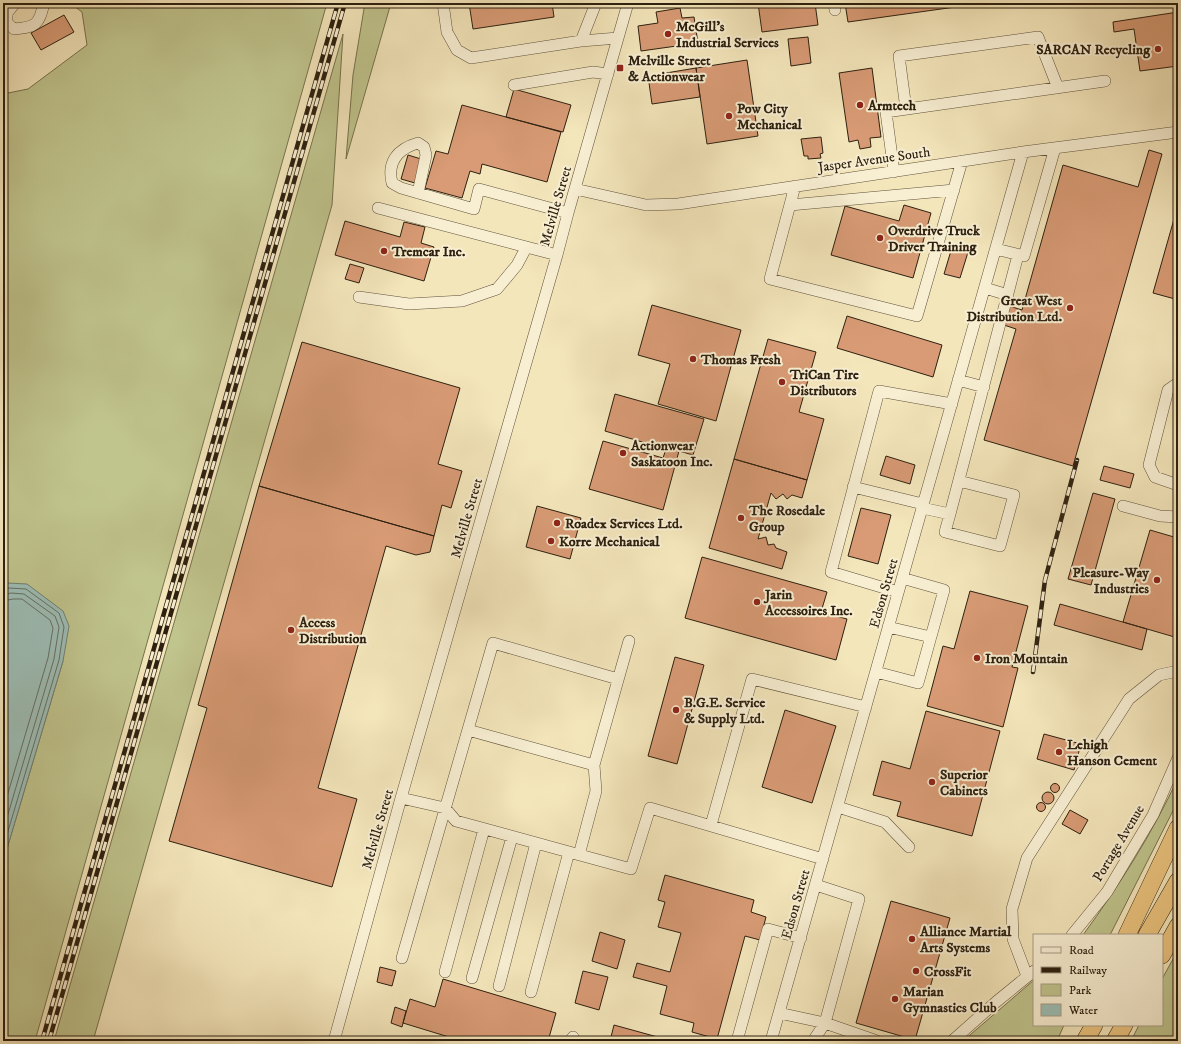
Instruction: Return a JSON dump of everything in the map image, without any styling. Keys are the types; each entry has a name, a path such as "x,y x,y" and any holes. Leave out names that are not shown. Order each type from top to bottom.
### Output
{"highway":[{"path":"1127,934 1178,828"},
{"path":"1148,934 1178,881"},
{"path":"1163,953 1178,926"},
{"path":"1079,1041 1085,1026"},
{"path":"1085,1041 1093,1026"},
{"path":"1115,1041 1123,1026"}],"street":[{"path":"15,3 7,13 7,23 14,29 30,28 40,18 44,3"},
{"path":"443,3 448,32 457,50 471,58 581,41 618,38"},
{"path":"581,41 596,3"},
{"name":"Melville Street","path":"335,1041 401,798 628,3"},
{"path":"906,109 899,56 1038,37 1058,88"},
{"path":"514,85 593,72 608,74"},
{"path":"894,172 886,112 1105,81"},
{"name":"Jasper Avenue South","path":"576,189 646,206 678,204 1023,152 1178,132"},
{"path":"996,248 1024,256 1055,148"},
{"name":"Edson Street","path":"771,1041 1023,152"},
{"path":"795,186 770,279 917,316 962,161"},
{"path":"418,193 474,209 480,189 568,213"},
{"path":"790,205 954,190"},
{"path":"378,208 557,255"},
{"path":"359,298 409,304 462,301 497,289 518,265 526,248"},
{"path":"959,481 1014,495 1000,546 945,532 1018,255"},
{"path":"985,288 1008,296"},
{"path":"958,380 984,387"},
{"path":"1178,383 1168,390 1149,465 1155,477 1178,485"},
{"path":"898,592 831,572 879,391 952,404"},
{"path":"853,487 950,514"},
{"path":"1123,506 1160,516 1178,517"},
{"path":"876,672 918,683 944,590 902,578"},
{"path":"888,627 931,637"},
{"path":"532,992 574,854 596,791 594,764 629,641"},
{"path":"402,958 493,643 618,679"},
{"path":"952,1041 996,1002 1031,974 1013,939 1012,908 1027,858 1129,699 1159,675 1178,671"},
{"path":"710,825 752,679 866,707"},
{"path":"468,730 594,764"},
{"name":"Portage Avenue","path":"1073,934 1107,892 1146,828 1178,758"},
{"path":"401,798 445,808 456,821 631,869 650,808 823,859"},
{"path":"838,807 885,822 909,847"},
{"path":"445,972 484,828"},
{"path":"472,978 512,836"},
{"path":"499,986 536,843"},
{"path":"813,1041 825,1023 859,899 816,885"},
{"path":"737,1041 768,929 801,938"},
{"path":"779,1012 825,1023 878,1041"}],"green space":[{"path":"70,3 327,3 35,1041 3,1041 3,862 63,661 7,583 3,588 3,366 5,352 3,332 3,94 28,89 87,45 82,12"},
{"path":"365,3 391,3 346,159 353,75"},
{"path":"343,34 332,205 93,1041 54,1041"},
{"path":"1178,778 1178,801 1111,934 1084,934 1134,859 1168,799"},
{"path":"1178,950 1178,1028 1171,1041 1131,1041 1138,1026 1163,1026 1163,977"},
{"path":"1033,981 1033,1026 1064,1026 1057,1041 963,1041"}],"water":[{"path":"7,583 27,584 63,611 69,626 63,661 3,862 3,588"}],"building":[{"path":"469,3 552,3 554,17 473,29"},
{"path":"758,3 815,3 818,25 762,32"},
{"path":"845,3 984,3 848,22"},
{"name":"McGill's Industrial Services","path":"680,8 682,18 694,17 698,43 641,51 638,26 658,23 656,12"},
{"name":"SARCAN Recycling","path":"1178,12 1178,66 1140,71 1134,29 1114,32 1113,22"},
{"path":"64,15 74,32 41,50 31,33"},
{"path":"808,37 811,63 791,66 788,39"},
{"name":"Pow City Mechanical","path":"747,60 758,136 707,144 696,68"},
{"path":"696,68 700,97 652,104 648,76"},
{"name":"Armtech","path":"872,68 881,137 870,138 871,147 860,149 858,140 849,142 839,73"},
{"path":"514,89 571,105 563,132 506,117"},
{"path":"462,105 561,132 547,182 482,164 480,174 470,171 462,198 425,188 436,151 448,154"},
{"path":"821,137 823,153 820,154 821,158 808,159 808,156 804,156 801,139"},
{"name":"Great West Distribution Ltd.","path":"1149,150 1162,154 1073,466 984,440 1016,329 1004,325 1009,306 1022,310 1063,165 1138,187"},
{"path":"408,155 421,159 415,183 401,179"},
{"name":"Overdrive Truck Driver Training","path":"904,205 931,213 913,278 831,255 845,206 899,221"},
{"path":"1178,205 1178,290 1175,299 1153,293"},
{"name":"Tremcar Inc.","path":"345,221 400,237 404,222 425,227 421,243 434,247 424,281 335,255"},
{"path":"953,244 969,249 960,278 944,274"},
{"path":"350,264 364,268 359,283 345,279"},
{"name":"Thomas Fresh","path":"652,305 741,330 716,421 658,404 670,364 638,355"},
{"path":"847,316 942,345 933,377 837,348"},
{"name":"TriCan Tire Distributors","path":"768,339 816,352 799,412 824,419 807,480 734,459"},
{"path":"302,342 460,388 438,464 462,471 451,508 442,505 434,536 259,486"},
{"name":"Actionwear Saskatoon Inc.","path":"615,394 704,419 693,455 679,451 663,510 589,489 603,441 663,458 666,449 605,431"},
{"path":"886,456 915,465 910,484 880,475"},
{"name":"The Rosedale Group","path":"734,459 807,480 802,498 792,495 787,499 783,494 776,499 771,493 758,539 766,537 768,545 774,544 776,548 787,552 782,569 709,548"},
{"path":"1104,466 1134,474 1130,488 1100,480"},
{"name":"Access Distribution","path":"259,486 434,536 430,552 416,555 386,546 318,788 357,799 332,887 169,841 207,708 198,705"},
{"path":"1093,493 1115,499 1091,585 1068,579"},
{"path":"537,506 581,518 570,559 526,547"},
{"path":"861,508 891,515 878,564 848,556"},
{"name":"Pleasure-Way Industries","path":"1178,523 1178,638 1123,622 1150,530 1174,537"},
{"name":"Jarin Accessoires Inc.","path":"702,557 827,592 821,612 847,619 836,660 685,618"},
{"name":"Iron Mountain","path":"970,591 1028,606 1012,667 1018,668 1003,727 927,706 943,646 954,649"},
{"path":"1060,604 1147,629 1142,650 1054,625"},
{"name":"B.G.E. Service & Supply Ltd.","path":"675,657 704,665 677,764 648,756"},
{"path":"785,710 836,726 812,803 762,787"},
{"name":"Superior Cabinets","path":"926,711 1000,731 972,836 897,816 901,802 873,795 882,761 910,769"},
{"name":"Lehigh Hanson Cement","path":"1044,734 1081,744 1074,770 1037,759"},
{"path":"1053,784 1057,784 1059,788 1057,792 1053,792 1051,790 1051,786"},
{"path":"1050,792 1053,793 1053,803 1046,804 1043,803 1042,796 1043,793"},
{"path":"1039,803 1043,803 1045,807 1043,811 1039,811 1037,809 1037,805"},
{"path":"1070,810 1088,820 1080,834 1062,824"},
{"path":"665,875 754,900 751,912 766,917 760,940 745,936 717,1039 692,1032 694,1023 660,1014 667,986 633,977 637,963 670,972 681,933 658,927 665,902 658,900"},
{"path":"891,901 950,918 915,1040 856,1023"},
{"path":"600,932 625,940 617,969 592,961"},
{"path":"380,967 396,971 392,986 377,982"},
{"path":"583,971 608,977 599,1010 575,1003"},
{"path":"443,979 556,1013 548,1041 462,1041 403,1023 410,999 435,1007"},
{"path":"395,1007 406,1011 402,1027 391,1023"},
{"path":"614,1025 672,1041 610,1041"}],"railway":[{"path":"42,1041 338,3"},
{"path":"49,1041 345,3"},
{"path":"1033,672 1045,580 1077,460"}],"place":[{"name":"McGill's Industrial Services","path":"668,34"},
{"name":"SARCAN Recycling","path":"1158,49"},
{"name":"Melville Street & Actionwear","path":"620,68"},
{"name":"Armtech","path":"860,105"},
{"name":"Pow City Mechanical","path":"729,116"},
{"name":"Overdrive Truck Driver Training","path":"880,238"},
{"name":"Tremcar Inc.","path":"384,251"},
{"name":"Great West Distribution Ltd.","path":"1070,308"},
{"name":"Thomas Fresh","path":"693,359"},
{"name":"TriCan Tire Distributors","path":"782,382"},
{"name":"Actionwear Saskatoon Inc.","path":"623,453"},
{"name":"The Rosedale Group","path":"741,518"},
{"name":"Roadex Services Ltd.","path":"557,523"},
{"name":"Korre Mechanical","path":"551,541"},
{"name":"Pleasure-Way Industries","path":"1157,580"},
{"name":"Jarin Accessoires Inc.","path":"757,602"},
{"name":"Access Distribution","path":"291,630"},
{"name":"Iron Mountain","path":"977,658"},
{"name":"B.G.E. Service & Supply Ltd.","path":"676,710"},
{"name":"Lehigh Hanson Cement","path":"1059,752"},
{"name":"Superior Cabinets","path":"932,782"},
{"name":"Alliance Martial Arts Systems","path":"912,939"},
{"name":"CrossFit","path":"916,971"},
{"name":"Marian Gymnastics Club","path":"895,999"}]}
